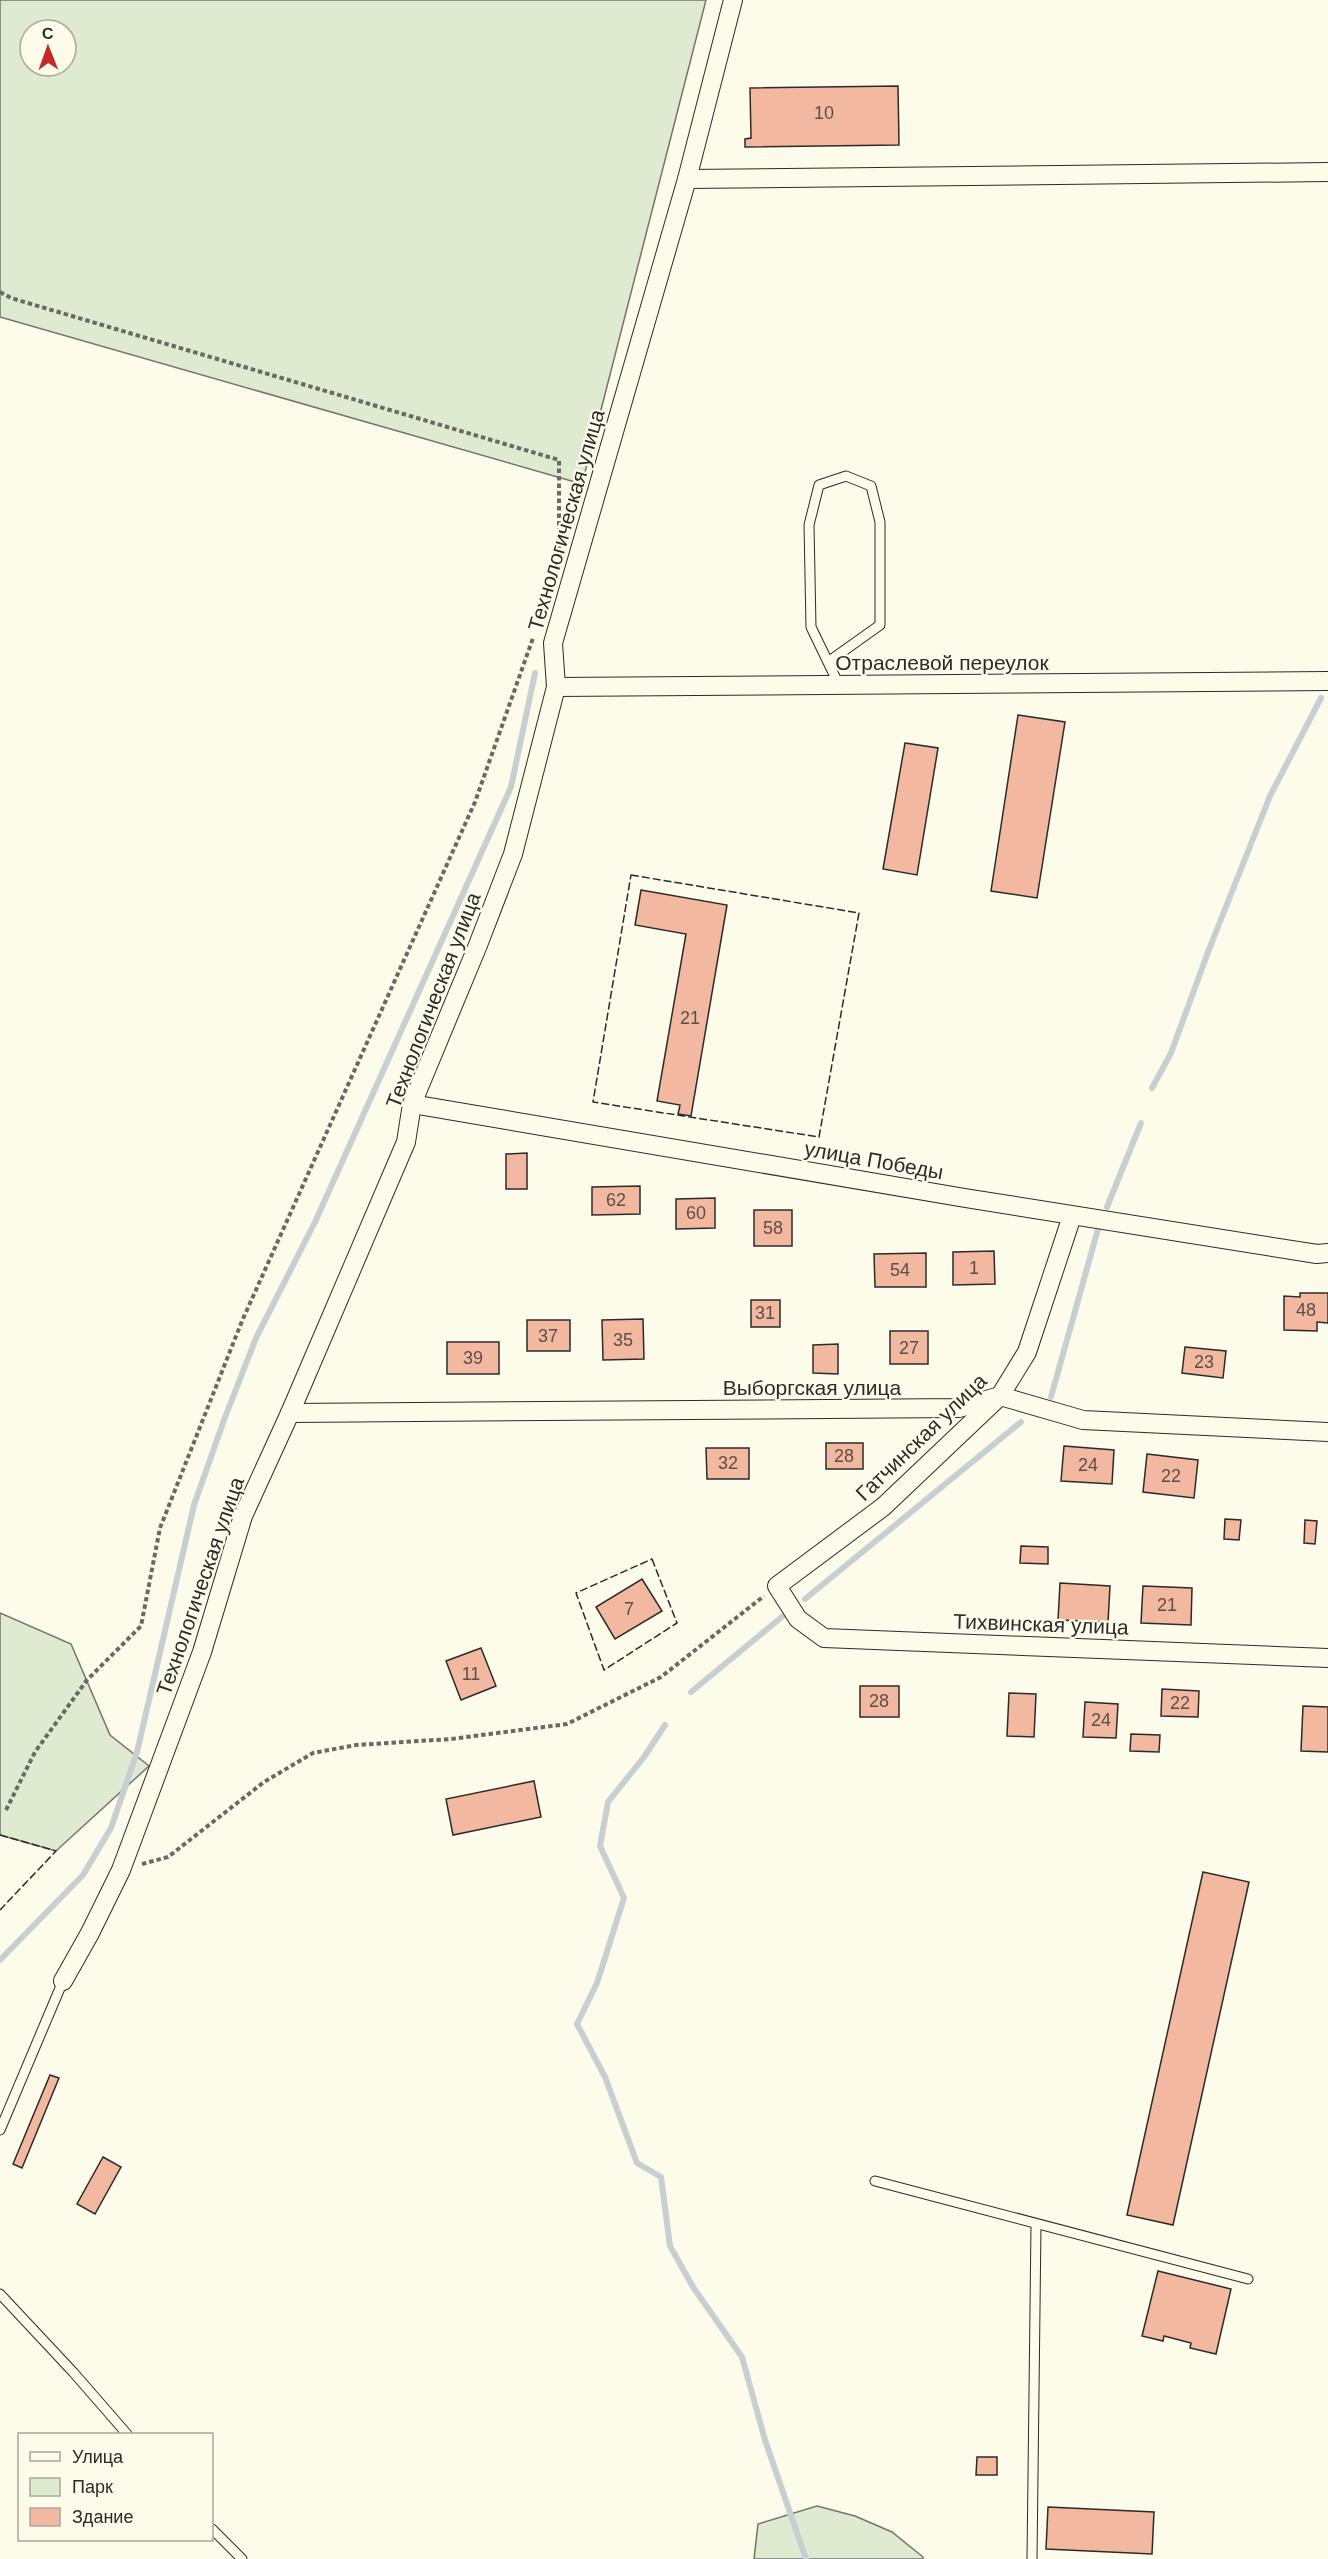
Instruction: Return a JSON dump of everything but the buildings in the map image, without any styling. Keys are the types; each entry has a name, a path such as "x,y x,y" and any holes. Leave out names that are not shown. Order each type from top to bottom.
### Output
{"street":[{"name":"Технологическая улица","path":"63,1981 121,1870 202,1652 243,1516 290,1413 406,1142 412,1104 513,854 556,687 553,643 687,179 733,0"},
{"path":"687,179 1328,172"},
{"name":"Отраслевой переулок","path":"556,687 1328,681"},
{"name":"улица Победы","path":"412,1104 1072,1216 1317,1254 1328,1253"},
{"name":"Гатчинская улица","path":"777,1586 883,1507 1000,1396 1027,1352 1072,1216"},
{"path":"1000,1396 1083,1420 1328,1432"},
{"name":"Выборгская улица","path":"290,1413 959,1408 1000,1396"},
{"name":"Тихвинская улица","path":"777,1586 798,1619 824,1638 1328,1658"}],"lane":[{"path":"828,662 880,625 880,522 871,486 846,476 819,485 809,525 811,627 839,685"},
{"path":"0,2130 63,1981"},
{"path":"875,2181 1248,2279"},
{"path":"1032,2559 1036,2225"},
{"path":"0,2294 74,2372 126,2433"},
{"path":"213,2530 242,2559"}],"path":[{"path":"0,292 11,298 559,460 560,552"},
{"path":"6,1810 35,1752 87,1680 141,1626 160,1528 247,1311 475,802 537,627"},
{"path":"121,1870 168,1857 264,1782 313,1753 356,1745 537,1730 577,1720 661,1677 777,1586"}],"green space":[{"path":"0,0 706,0 582,484 0,317"},
{"path":"0,1613 71,1644 110,1735 149,1766 56,1851 0,1835"},
{"path":"817,2506 855,2516 892,2532 923,2559 754,2559 758,2524"}],"waterway":[{"path":"0,1960 83,1875 111,1828 137,1752 194,1505 224,1420 256,1338 315,1222 511,787 535,673"},
{"path":"1152,1088 1171,1053 1270,796 1321,698"},
{"path":"1107,1207 1141,1123"},
{"path":"1051,1397 1098,1229"},
{"path":"805,1599 1021,1422"},
{"path":"691,1692 783,1616"},
{"path":"665,1725 644,1757 608,1802 600,1846 624,1898 597,1983 577,2024 605,2077 637,2163 661,2177 670,2246 693,2287 742,2357 765,2440 806,2559"}],"fence":[{"path":"631,875 859,913 819,1137 593,1102 631,875"},
{"path":"652,1559 677,1623 604,1670 576,1593 652,1559"},
{"path":"0,1835 56,1851 0,1910"}]}
